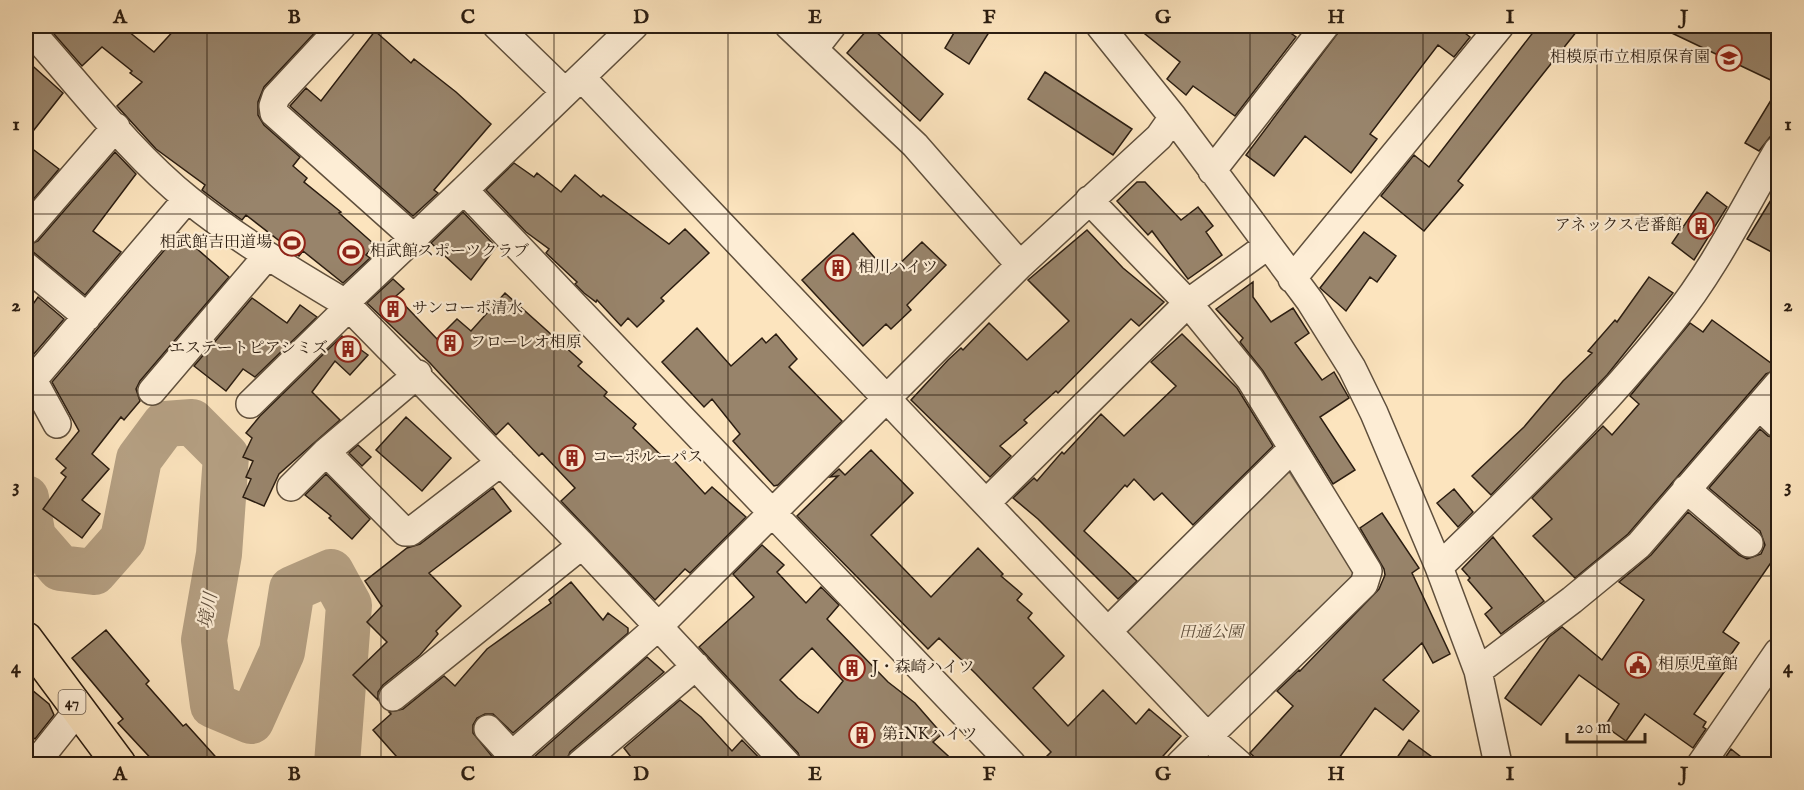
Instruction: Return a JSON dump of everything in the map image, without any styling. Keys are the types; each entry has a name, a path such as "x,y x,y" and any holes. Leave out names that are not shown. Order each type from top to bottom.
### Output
{"main road":[{"name":"47","path":"26,639 119,765"}],"street":[{"path":"497,26 573,84 887,398 1208,737 1239,765"},
{"path":"250,404 414,238 634,26"},
{"path":"789,26 915,145 1020,265"},
{"path":"814,50 832,26"},
{"path":"1100,26 1173,117 1332,333 1352,368 1374,413 1439,567 1478,671 1498,765"},
{"path":"1212,171 1325,26"},
{"path":"1292,279 1500,26"},
{"path":"336,27 276,97 273,106 274,113 414,238"},
{"path":"31,28 116,128 187,199 267,256 348,305 418,374 582,545 787,765"},
{"path":"488,729 516,760 659,626 1020,265 1159,137 1173,117"},
{"path":"26,231 116,128"},
{"path":"1439,567 1533,476 1610,396 1674,319 1720,251 1779,150"},
{"path":"464,190 1012,765"},
{"path":"57,424 28,386 187,199"},
{"path":"1089,200 1188,303 1250,379 1291,450 1365,564 1368,578 1180,765"},
{"path":"986,502 1188,303 1267,246"},
{"path":"152,391 267,256"},
{"path":"26,266 87,317"},
{"path":"291,487 326,452 418,374"},
{"path":"1478,671 1572,600 1639,545 1779,384"},
{"path":"1758,406 1779,424"},
{"path":"1108,631 1291,450"},
{"path":"326,452 405,532 410,532 501,462"},
{"path":"1686,489 1749,543"},
{"path":"393,697 582,545"},
{"path":"1701,765 1779,652"},
{"path":"580,765 696,666"},
{"path":"35,765 78,710"}],"green space":[{"name":"田通公園","path":"1288,470 1358,578 1211,727 1116,631"}],"building":[{"path":"47,26 125,26 123,27 154,52 178,26 321,26 264,87 258,102 258,115 264,125 300,157 293,166 307,178 304,182 341,212 339,213 375,245 366,255 370,258 343,283 303,251 299,256 246,215 242,220 235,215 202,190 205,185 156,149 117,106 142,82 130,73 132,71 102,47 82,66"},
{"path":"958,26 993,26 969,64 945,48"},
{"path":"1135,26 1281,26 1296,37 1235,116 1193,86 1186,95 1167,79 1180,62"},
{"path":"1343,26 1456,26 1470,37 1454,57 1438,45 1370,134 1377,139 1351,173 1305,136 1274,176 1246,155"},
{"path":"1538,26 1581,26 1458,181 1463,185 1424,231 1381,196 1414,155 1429,167"},
{"path":"1657,26 1779,26 1779,84"},
{"path":"873,29 943,94 920,121 847,53 867,30 870,32"},
{"path":"375,31 411,63 414,59 456,92 491,124 434,190 438,193 413,216 290,106 306,88 321,101"},
{"path":"26,60 63,93 26,140"},
{"path":"1045,72 1132,129 1113,155 1028,99"},
{"path":"1779,87 1779,134 1770,137 1759,151 1745,143"},
{"path":"26,144 59,169 26,208"},
{"path":"115,152 136,174 93,231 121,252 85,295 26,246 38,241"},
{"path":"514,163 534,177 537,173 561,192 575,175 601,197 603,195 669,244 685,229 709,253 661,298 664,301 637,327 628,318 621,326 597,300 596,302 584,293 575,284 577,282 546,253 549,249 526,232 486,190"},
{"path":"1137,182 1145,182 1181,220 1198,207 1213,226 1206,232 1222,255 1188,279 1152,231 1148,235 1117,201"},
{"path":"1779,187 1779,256 1747,239"},
{"name":"アネックス壱番館","path":"1707,192 1727,207 1694,260 1672,243"},
{"path":"463,212 496,247 471,280 431,243"},
{"path":"1087,230 1123,268 1164,302 1139,326 1131,319 1058,393 1056,391 1024,420 1027,423 1000,446 1011,456 990,477 911,400 948,360 961,348 963,350 989,323 1027,360 1069,321 1028,280"},
{"path":"1364,232 1396,256 1377,282 1370,277 1346,311 1320,288"},
{"path":"179,233 229,277 140,381 136,389 140,401 124,420 121,417 92,454 109,469 82,500 100,514 82,538 43,509 66,477 61,473 66,468 56,459 79,431 52,382"},
{"path":"853,233 889,274 922,242 946,265 907,305 911,310 891,329 886,324 863,346 802,280"},
{"path":"1649,277 1673,293 1607,375 1491,495 1472,476 1524,427 1563,381 1592,353 1588,351 1615,320 1617,322"},
{"path":"393,279 404,289 396,296 437,339 457,319 471,331 505,293 582,362 578,366 607,392 604,396 636,424 633,428 665,459 669,455 705,494 712,487 746,517 690,573 685,569 655,600 561,501 575,488 542,453 539,456 508,423 496,435 430,363 367,303"},
{"path":"1253,282 1253,297 1271,322 1293,308 1309,333 1295,343 1322,380 1334,372 1349,398 1320,417 1355,470 1333,484 1263,371 1240,342 1243,338 1216,309"},
{"path":"38,297 64,319 27,362 26,314"},
{"path":"252,298 287,323 300,305 317,317 255,377 243,369 226,391 194,366"},
{"path":"1712,320 1779,369 1766,374 1628,534 1575,578 1533,536 1552,519 1532,498 1603,426 1612,435 1639,404 1630,396 1690,323 1703,332"},
{"path":"697,328 731,366 762,338 766,343 776,334 797,359 789,367 842,421 778,485 774,486 733,441 740,434 712,399 704,407 662,362"},
{"path":"1182,334 1237,388 1273,446 1193,525 1162,493 1154,500 1134,479 1127,487 1125,485 1084,531 1137,581 1118,599 1038,519 1013,498 1034,478 1037,481 1062,452 1064,454 1101,414 1124,436 1176,386 1151,362"},
{"path":"342,336 368,355 350,375 335,361 312,392 340,420 279,474 264,506 243,497 251,479 246,477 253,461 243,457 252,438 246,433 260,416"},
{"path":"406,417 451,458 422,491 376,450"},
{"path":"1760,429 1768,436 1779,439 1779,551 1723,632 1739,643 1723,666 1727,668 1694,714 1706,722 1703,727 1706,729 1693,748 1645,714 1626,741 1605,726 1619,704 1579,675 1541,725 1505,698 1549,637 1562,627 1602,660 1644,600 1619,582 1651,555 1688,512 1739,555 1747,559 1761,554 1765,545 1760,531 1709,488"},
{"path":"358,445 371,457 362,466 349,453"},
{"path":"871,450 913,493 871,535 931,597 978,548 1003,574 1001,576 1022,594 1017,600 1032,613 1028,618 1064,656 1033,688 1068,726 1103,690 1136,724 1149,709 1181,736 1155,765 1038,765 1051,752 976,674 939,638 928,649 797,516 838,476 830,477 839,469 845,475"},
{"path":"326,474 370,519 352,539 329,518 331,516 305,495"},
{"path":"493,488 511,511 429,573 461,606 436,631 438,634 420,655 383,685 378,692 378,700 353,675 387,642 367,622 382,606 365,581 407,548 420,544"},
{"path":"1454,489 1473,512 1458,527 1437,503"},
{"path":"1382,513 1419,568 1412,573 1450,654 1433,663 1422,643 1383,680 1419,711 1403,730 1375,708 1334,765 1263,765 1250,753 1293,706 1277,691 1300,671 1379,589 1385,575 1384,569 1360,528"},
{"path":"1493,537 1544,601 1501,634 1485,614 1492,608 1468,580 1470,578 1462,569"},
{"path":"762,545 784,565 777,572 806,603 821,587 839,605 827,619 888,682 915,703 942,734 933,742 958,765 802,765 798,753 699,647 754,597 733,574","holes":["812,648 843,681 818,713 780,680"]},
{"path":"571,582 603,620 608,613 628,628 628,633 513,733 493,714 485,714 477,718 473,725 473,733 499,765 404,765 373,730 391,714 389,712 403,709 444,676 455,686 487,649 551,603 549,600"},
{"path":"106,630 149,681 146,684 183,726 186,724 223,765 157,765 118,723 123,719 72,658"},
{"path":"647,657 664,672 570,752 565,765 535,765 534,757"},
{"path":"26,685 49,704 54,715 35,739 26,732"},
{"path":"680,700 701,717 732,751 742,740 766,765 637,765 624,748"},
{"path":"1409,740 1443,765 1392,765"},
{"path":"1731,749 1751,765 1720,765"}],"waterway":[{"name":"境川","path":"26,498 33,537 60,568 94,572 123,539 139,459 165,424 192,422 226,456 219,554 204,640 213,705 251,721 282,652 292,589 331,572 349,605 337,764"}],"place":[{"name":"相模原市立相原保育園","path":"1729,58"},
{"name":"アネックス壱番館","path":"1701,226"},
{"name":"相武館吉田道場","path":"292,243"},
{"name":"相武館スポーツクラブ","path":"351,252"},
{"name":"相川ハイツ","path":"838,268"},
{"name":"サンコーポ清水","path":"393,309"},
{"name":"フローレオ相原","path":"450,343"},
{"name":"エステートピアシミズ","path":"348,349"},
{"name":"コーポルーパス","path":"572,458"},
{"name":"相原児童館","path":"1638,665"},
{"name":"J・森崎ハイツ","path":"852,668"},
{"name":"第1NKハイツ","path":"862,735"}]}
